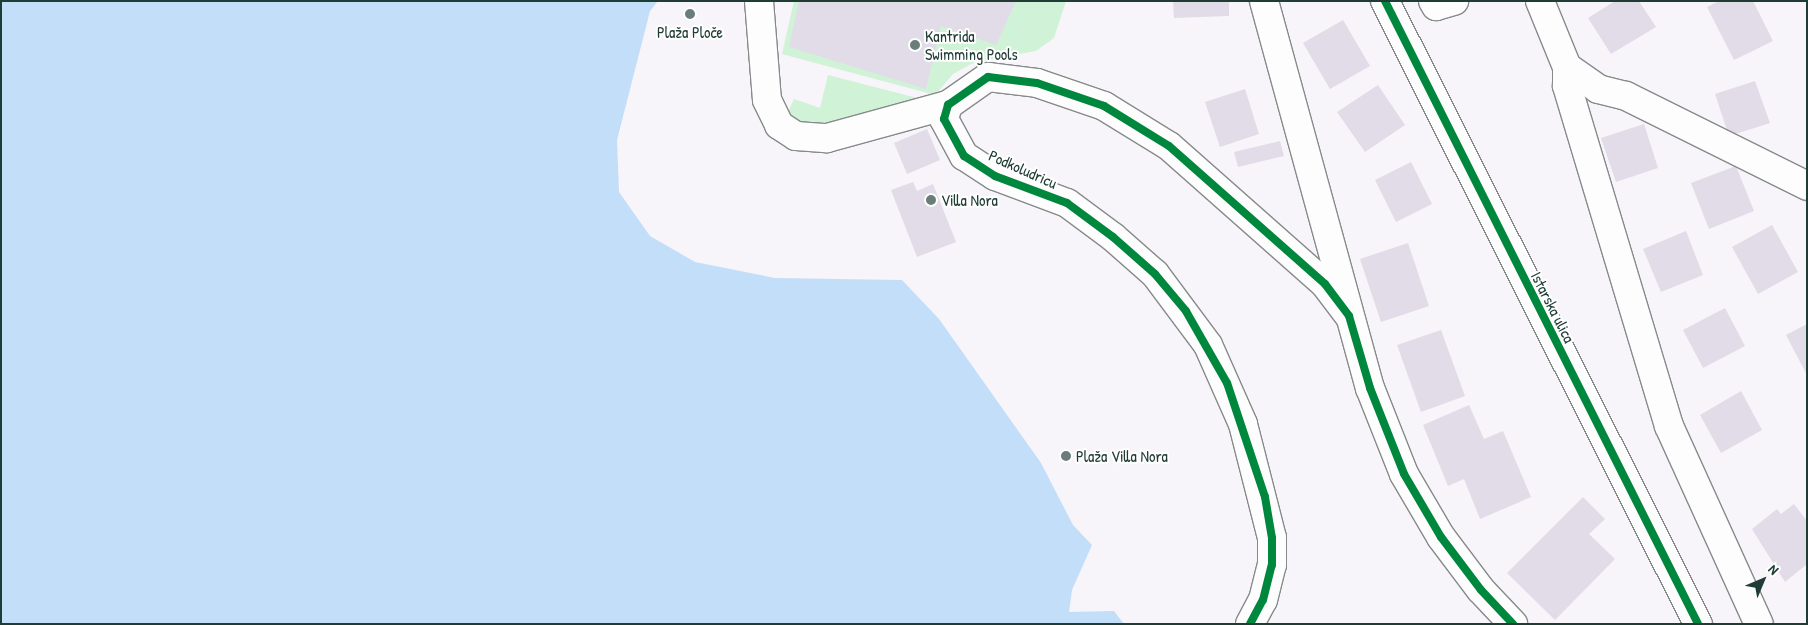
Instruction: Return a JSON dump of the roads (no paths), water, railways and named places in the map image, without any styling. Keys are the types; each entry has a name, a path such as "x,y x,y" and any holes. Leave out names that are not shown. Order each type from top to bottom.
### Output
{"street":[{"path":"759,1 767,100 779,125 796,136 827,138 948,105 988,77 1038,83 1104,106 1169,146 1325,284 1349,316"},
{"path":"1264,1 1370,388 1404,474 1441,536 1480,590 1513,624"},
{"name":"Istarska ulica","path":"1385,1 1698,624"},
{"path":"1433,1 1436,6 1454,1"},
{"path":"1540,1 1567,67 1567,86 1669,426 1759,624"},
{"path":"1567,67 1598,89 1626,96 1807,186"},
{"name":"Podkoludricu","path":"948,105 944,120 964,156 995,176 1068,203 1113,236 1156,274 1208,345 1243,424 1272,538 1272,565 1263,600 1250,624"}],"water":[{"path":"1,1 658,1 650,11 617,140 619,192 650,236 695,262 775,278 902,280 939,319 1041,463 1073,525 1092,545 1072,590 1069,612 1114,611 1124,624 1,624"}],"place":[{"name":"Plaža Ploče","path":"690,14"},
{"name":"Kantrida Swimming Pools","path":"915,45"},
{"name":"Villa Nora","path":"931,200"},
{"name":"Plaža Villa Nora","path":"1066,456"}]}
